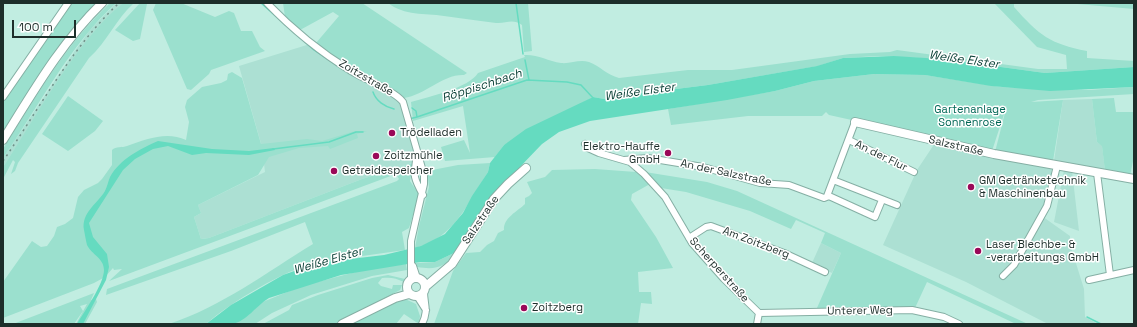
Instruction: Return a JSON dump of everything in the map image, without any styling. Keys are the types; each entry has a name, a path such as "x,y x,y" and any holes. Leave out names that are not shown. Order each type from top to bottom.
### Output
{"main road":[{"path":"3,140 60,52 100,5"},
{"name":"Salzstraße","path":"855,122 987,153 1134,179"},
{"name":"Salzstraße","path":"342,324 395,298 416,284 439,275 452,264 494,199 526,168"}],"street":[{"path":"3,97 68,3"},
{"name":"Zoitzstraße","path":"267,3 323,52 353,72 400,98 405,106 424,175 424,191 413,230 411,250 416,284"},
{"path":"826,196 855,122"},
{"name":"An der Flur","path":"849,140 914,172"},
{"name":"Scherperstraße","path":"585,144 588,148 599,153 633,164 657,187 689,238 724,279 759,313"},
{"name":"Zoitzstraße","path":"417,154 413,173 415,182 423,195"},
{"name":"An der Salzstraße","path":"624,160 648,158 703,167 760,183 789,186 824,198 826,196 875,217 882,200"},
{"path":"1003,276 1014,265 1047,206 1057,166"},
{"path":"1097,173 1110,275"},
{"path":"833,180 897,206"},
{"name":"Am Zoitzberg","path":"689,238 706,227 715,228 784,254 825,272"},
{"path":"1089,280 1134,270"},
{"path":"416,284 426,310 426,316 422,324"},
{"name":"Unterer Weg","path":"759,313 912,310 944,317 959,324"},
{"path":"757,324 759,313"}],"shaded area":[{"path":"116,3 123,3 104,22 79,53 3,167 3,158 74,52 90,30"},
{"path":"310,44 356,77 399,100 417,154 415,162 362,179 209,238 201,239 194,217 201,213 198,205 265,172 262,147 239,66"},
{"path":"894,56 942,59 1045,73 1134,67 1134,87 1050,91 991,86 925,75 874,74 814,81 775,91 727,100 590,121 559,132 542,144 492,196 456,252 435,262 420,262 341,275 269,298 247,317 237,323 206,324 231,305 283,275 317,263 384,255 421,246 445,234 463,213 488,172 490,163 504,145 526,129 593,97 610,100 628,95 708,85 817,66 843,58"},
{"path":"1092,99 1097,142 1102,145 1105,171 1054,161 1063,100"},
{"path":"158,141 212,149 249,151 274,148 275,150 249,155 206,153 192,155 168,146 153,149 135,159 123,170 89,223 93,237 107,254 109,267 106,280 83,324 77,324 101,283 104,270 100,259 87,245 84,224 87,214 102,196 110,177 119,165 138,151"},
{"path":"935,143 1052,169 1046,200 1039,214 1070,236 1070,244 1084,289 1085,317 1098,324 1048,324 966,282 883,245 917,170"},
{"path":"1064,170 1072,171 1079,231 1054,222"},
{"path":"821,243 841,253 832,273 812,263"}],"green space":[{"path":"71,3 97,3 83,17 46,65 3,133 3,102"},
{"path":"110,3 116,3 99,20 69,57 3,158 3,149 39,91 79,36"},
{"path":"123,3 134,3 89,58 18,163 15,171 11,174 15,162 13,160 3,179 3,167 73,58 89,37"},
{"path":"140,3 147,4 140,39 133,41 115,30"},
{"path":"156,3 181,3 215,17 229,11 234,13 241,31 252,31 260,47 265,51 211,70 209,74 191,90 187,89 153,10"},
{"path":"283,3 362,3 467,73 441,81 419,93 404,98 355,71 316,43 339,16 333,12 300,30 285,17"},
{"path":"388,3 528,3 532,51 524,52 522,25 515,22 496,23 408,12"},
{"path":"994,3 1014,3 1014,7 1038,31 1054,41 1087,51 1087,58 1134,61 1134,67 1045,73 942,59 878,56 843,58 818,66 708,85 628,95 610,100 593,97 504,145 495,157 445,161 441,147 464,140 470,153 463,106 413,121 411,102 437,95 457,87 466,83 478,73 525,57 524,55 561,63 582,61 589,62 619,78 688,70 732,70 850,54 890,52 897,50 1038,69 1067,69 1066,55 1037,47"},
{"path":"1066,3 1134,3 1134,9"},
{"path":"232,72 242,78 261,144 307,139 322,141 355,131 367,131 357,134 358,138 330,149 328,146 299,148 269,157 258,175 198,205 201,213 194,217 201,239 209,238 362,179 413,163 410,181 418,193 418,199 409,228 402,232 405,250 304,266 274,279 258,288 229,306 206,324 169,324 188,317 225,299 313,244 305,222 231,251 106,295 107,289 397,181 399,179 396,174 109,281 122,269 114,270 113,268 105,277 94,283 3,318 3,282 32,241 41,247 47,246 54,236 57,227 65,224 73,218 78,197 84,190 98,183 112,165 112,150 156,137 171,136 186,140 189,122 185,107 187,100 202,87 221,83 227,80 228,74"},
{"name":"Gartenanlage Sonnenrose","path":"874,74 925,75 1001,87 1088,90 1134,87 1134,94 1038,100 1031,102 1063,100 1053,161 995,152 1007,105 992,151 829,115 826,112 822,116 748,116 671,125 668,109 775,91 814,81"},
{"path":"68,96 103,121 95,131 68,151 42,134"},
{"path":"1114,98 1116,112 1134,112 1134,156 1130,176 1105,171 1102,146 1097,142 1092,99"},
{"path":"490,163 488,172 459,218 440,236 429,243 415,248 429,187 427,171 458,165"},
{"path":"595,169 636,172 650,184 632,194 631,200 656,237 673,268 638,272 639,292 651,292 652,304 641,303 638,324 434,324 453,271 466,253 480,252 494,241 498,233 504,230 504,226 508,218 525,204 525,198 532,193 527,182 545,177 552,170"},
{"path":"645,172 707,182 737,191 1028,324 1016,324 927,282 915,308 817,308 841,253 821,243 825,233 796,220 791,229 750,211 686,192 661,188"},
{"path":"456,252 448,262 439,267 417,267 416,263 435,262"},
{"path":"406,264 407,270 372,276 311,295 272,313 255,324 233,324 254,310 260,303 302,286 367,269"},
{"path":"388,275 405,279 404,282 393,278 382,278 378,283 381,286 392,289 393,285 402,285 400,290 335,324 263,324 289,310 292,305 372,278"},
{"path":"94,293 91,300 96,299 97,302 85,324 76,324 87,304 80,306 83,311 74,324 13,324"},
{"path":"403,298 416,304 420,316 419,324 404,314 396,324 349,324"}],"waterway":[{"name":"Röppischbach","path":"261,3 314,50 342,69"},
{"path":"516,3 523,54"},
{"path":"525,60 529,80"},
{"name":"Röppischbach","path":"412,108 416,111 417,117 527,80 567,82 581,85 594,99"},
{"name":"Röppischbach","path":"373,92 381,103 394,109"},
{"path":"409,119 417,117"},
{"path":"273,149 329,142 356,132 363,132"},
{"path":"1087,317 1101,324"}],"railway":[{"path":"3,161 71,59 86,39 119,3"}],"place":[{"name":"Trödelladen","path":"392,133"},
{"name":"Elektro-Hauffe GmbH","path":"668,153"},
{"name":"Zoitzmühle","path":"376,156"},
{"name":"Getreidespeicher","path":"334,171"},
{"name":"GM Getränketechnik & Maschinenbau","path":"971,187"},
{"name":"Laser Blechbe- & -verarbeitungs GmbH","path":"978,251"},
{"name":"Zoitzberg","path":"524,308"}],"water label":[{"name":"Weiße Elster","path":"964,60"},
{"name":"Weiße Elster","path":"640,92"},
{"name":"Weiße Elster","path":"328,261"}]}
